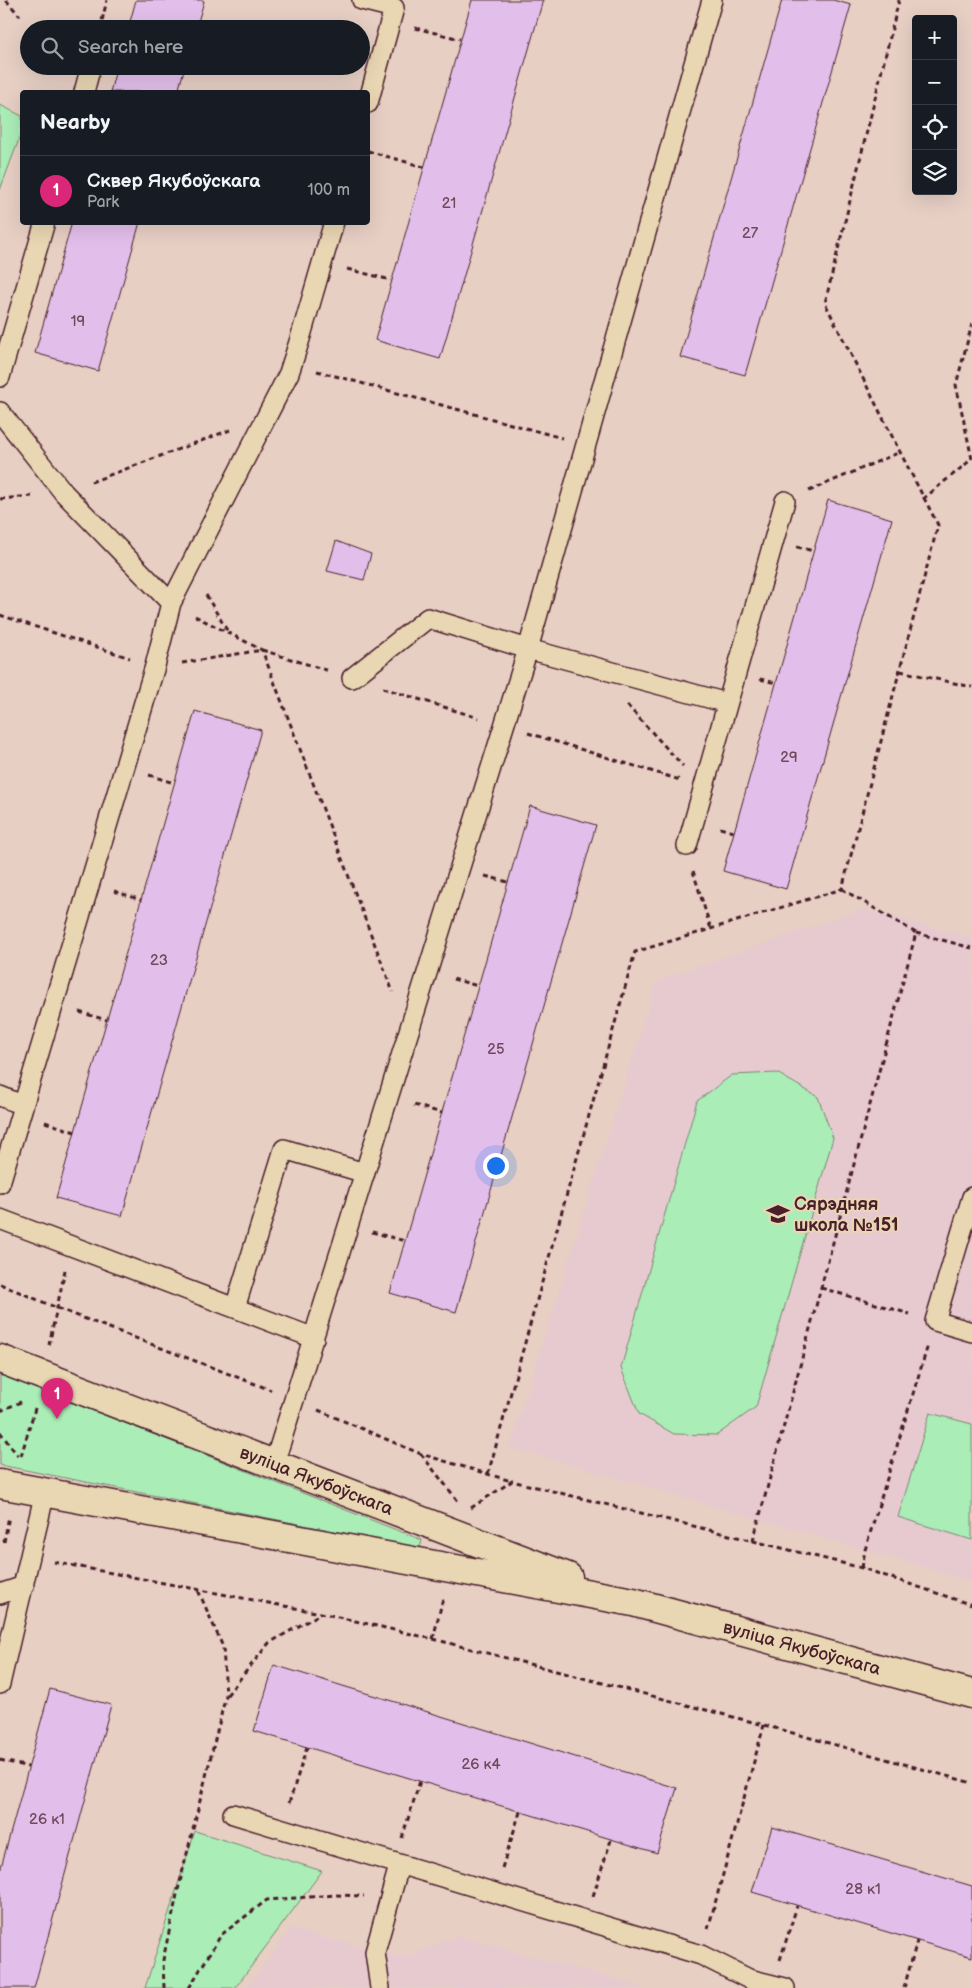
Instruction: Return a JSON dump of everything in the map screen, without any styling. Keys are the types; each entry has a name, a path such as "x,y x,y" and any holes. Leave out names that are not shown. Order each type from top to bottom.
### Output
{"main road":[{"name":"вуліца Якубоўскага","path":"0,1359 632,1602"},
{"name":"вуліца Якубоўскага","path":"0,1484 632,1602 972,1694"}],"lane":[{"path":"362,0 394,8 370,96"},
{"path":"274,1464 528,649 712,0"},
{"path":"85,90 89,75"},
{"path":"0,377 44,225"},
{"path":"0,1183 155,666 170,603 289,373 333,225"},
{"path":"0,412 64,492 170,603"},
{"path":"687,846 785,501"},
{"path":"352,678 428,618 528,649 727,703"},
{"path":"0,1096 22,1105"},
{"path":"235,1308 284,1149 365,1173"},
{"path":"972,1197 935,1321 972,1332"},
{"path":"0,1219 314,1338"},
{"path":"0,1684 45,1492"},
{"path":"0,1594 24,1586"},
{"path":"233,1814 399,1866 701,1955 750,1979 779,1986"},
{"path":"383,1987 375,1952 399,1866"}],"path":[{"path":"6,0 20,16"},
{"path":"102,20 107,0"},
{"path":"842,889 938,525 923,499 825,303 899,0"},
{"path":"390,22 460,39"},
{"path":"370,152 424,167"},
{"path":"322,262 392,280"},
{"path":"923,499 972,459 956,385 972,324"},
{"path":"313,370 586,444"},
{"path":"0,499 64,492 268,414"},
{"path":"785,501 900,452"},
{"path":"190,566 228,633"},
{"path":"170,603 262,650 703,788"},
{"path":"0,615 155,666 262,650"},
{"path":"262,650 409,1032"},
{"path":"900,671 972,687"},
{"path":"623,701 703,788"},
{"path":"694,874 712,929"},
{"path":"488,1474 635,952 842,889 916,932 972,948"},
{"path":"753,1540 916,932"},
{"path":"349,1225 405,1241"},
{"path":"0,1432 20,1459 40,1393 42,1375 70,1245"},
{"path":"0,1284 295,1400 422,1454 512,1481 862,1568 972,1605"},
{"path":"821,1288 935,1321 865,1550 862,1568"},
{"path":"422,1454 460,1504"},
{"path":"466,1511 512,1481"},
{"path":"29,1557 321,1613 433,1638 764,1725 972,1783"},
{"path":"164,1988 163,1960 178,1890 226,1695 223,1647 197,1590"},
{"path":"226,1695 269,1643 321,1613"},
{"path":"701,1955 764,1725"},
{"path":"280,1829 307,1747"},
{"path":"0,1760 28,1767"},
{"path":"399,1866 400,1845 420,1781"},
{"path":"495,1894 520,1812"},
{"path":"586,1921 611,1840"},
{"path":"189,1988 221,1935 267,1900 337,1895 391,1897"},
{"path":"779,1986 797,1906"},
{"path":"904,1988 917,1941"}],"shaded area":[{"name":"Сярэдняя школа №151","path":"863,909 972,938 972,1581 510,1447 657,981"},
{"path":"290,1929 406,1958 455,1936 646,1988 247,1988"}],"green space":[{"path":"0,105 20,115 20,136 0,190"},
{"path":"777,1073 818,1097 833,1138 756,1407 717,1435 674,1434 639,1414 621,1368 697,1101 732,1075"},
{"path":"0,1374 422,1540 420,1548 0,1465"},
{"path":"930,1413 972,1424 972,1540 898,1517"},
{"path":"195,1831 322,1871 235,1988 145,1988"}],"building":[{"path":"136,0 204,1 199,20 130,20"},
{"path":"472,0 543,0 440,359 375,340"},
{"path":"782,0 833,0 851,5 745,375 680,357"},
{"path":"115,75 183,75 179,90 111,90"},
{"path":"71,225 139,225 98,371 35,353"},
{"path":"828,500 892,519 786,889 723,871"},
{"path":"336,541 371,554 364,580 327,571"},
{"path":"195,711 261,730 122,1216 56,1198"},
{"path":"530,806 596,825 456,1312 390,1293"},
{"path":"274,1665 677,1788 657,1853 254,1731"},
{"path":"50,1689 111,1705 34,1988 0,1988 0,1871"},
{"path":"772,1827 972,1886 972,1957 752,1892"}],"place":[{"name":"Сярэдняя школа №151","path":"778,1214"},
{"name":"Сквер Якубоўскага","path":"57,1419"}]}
